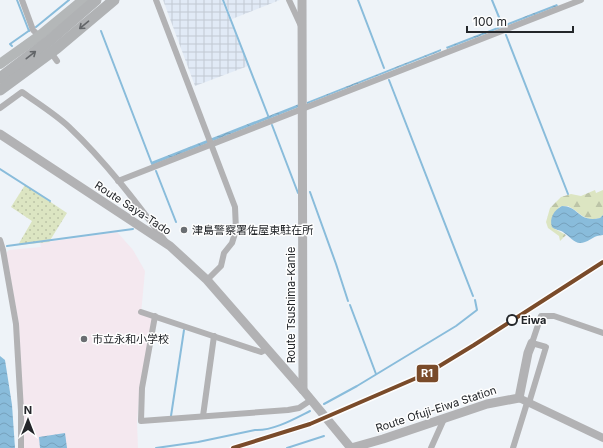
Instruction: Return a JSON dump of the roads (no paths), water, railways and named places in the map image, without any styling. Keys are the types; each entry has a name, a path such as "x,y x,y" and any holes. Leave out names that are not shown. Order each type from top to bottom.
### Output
{"highway":[{"path":"0,78 50,40 96,0"},
{"path":"0,90 57,48 114,0"}],"main road":[{"path":"0,64 39,36 83,0"},
{"name":"Route Tsushima-Kanie","path":"302,0 303,390"},
{"name":"Route Saya-Tado","path":"0,134 170,246 208,280 303,390"},
{"path":"519,398 528,353 532,343"},
{"path":"303,390 351,448"},
{"name":"Route Ofuji-Eiwa Station","path":"351,448 384,439 487,404 519,398"}],"street":[{"path":"22,0 33,30 57,61"},
{"path":"156,0 235,207 235,236 232,243 224,253 221,266 208,280"},
{"path":"288,0 302,29"},
{"path":"559,0 562,7"},
{"path":"118,181 210,142 303,109 581,0"},
{"path":"0,108 22,92 68,126 92,150 142,209 170,246"},
{"path":"0,240 16,324 21,411 21,448"},
{"path":"141,312 261,352 267,348"},
{"path":"155,316 142,388 141,421 288,410 299,408 311,400"},
{"path":"513,448 546,347 532,343 542,316 554,316 603,333"},
{"path":"203,416 214,336"},
{"path":"519,398 603,438"},
{"path":"431,448 444,418"}],"water":[{"path":"557,4 558,6 447,49 446,47"},
{"path":"441,49 441,51 307,104 307,102"},
{"path":"299,104 299,107 152,165 151,162"},
{"path":"562,206 568,207 587,218 600,218 603,215 603,235 582,243 578,243 563,232 553,228 551,224 552,217"},
{"path":"0,356 5,360 12,405 15,448 0,448"},
{"path":"65,433 67,448 40,448 39,437"}],"waterway":[{"path":"17,0 29,31"},
{"path":"36,27 69,0"},
{"path":"223,0 269,118"},
{"path":"358,0 384,68"},
{"path":"492,0 503,27"},
{"path":"12,46 10,44 30,30"},
{"path":"101,31 152,164"},
{"path":"506,35 568,194"},
{"path":"389,80 473,296"},
{"path":"272,125 298,193"},
{"path":"0,169 50,201"},
{"path":"156,171 176,222"},
{"path":"310,192 348,301"},
{"path":"7,246 133,229"},
{"path":"324,404 357,386 456,326 477,310 475,300"},
{"path":"350,305 376,374"},
{"path":"171,416 184,330"},
{"path":"156,448 198,442 255,430 269,429 310,411"},
{"path":"287,448 324,436"}],"place":[{"name":"津島警察署佐屋東駐在所","path":"184,230"},
{"name":"Eiwa","path":"512,320"},
{"name":"市立永和小学校","path":"84,339"}]}
